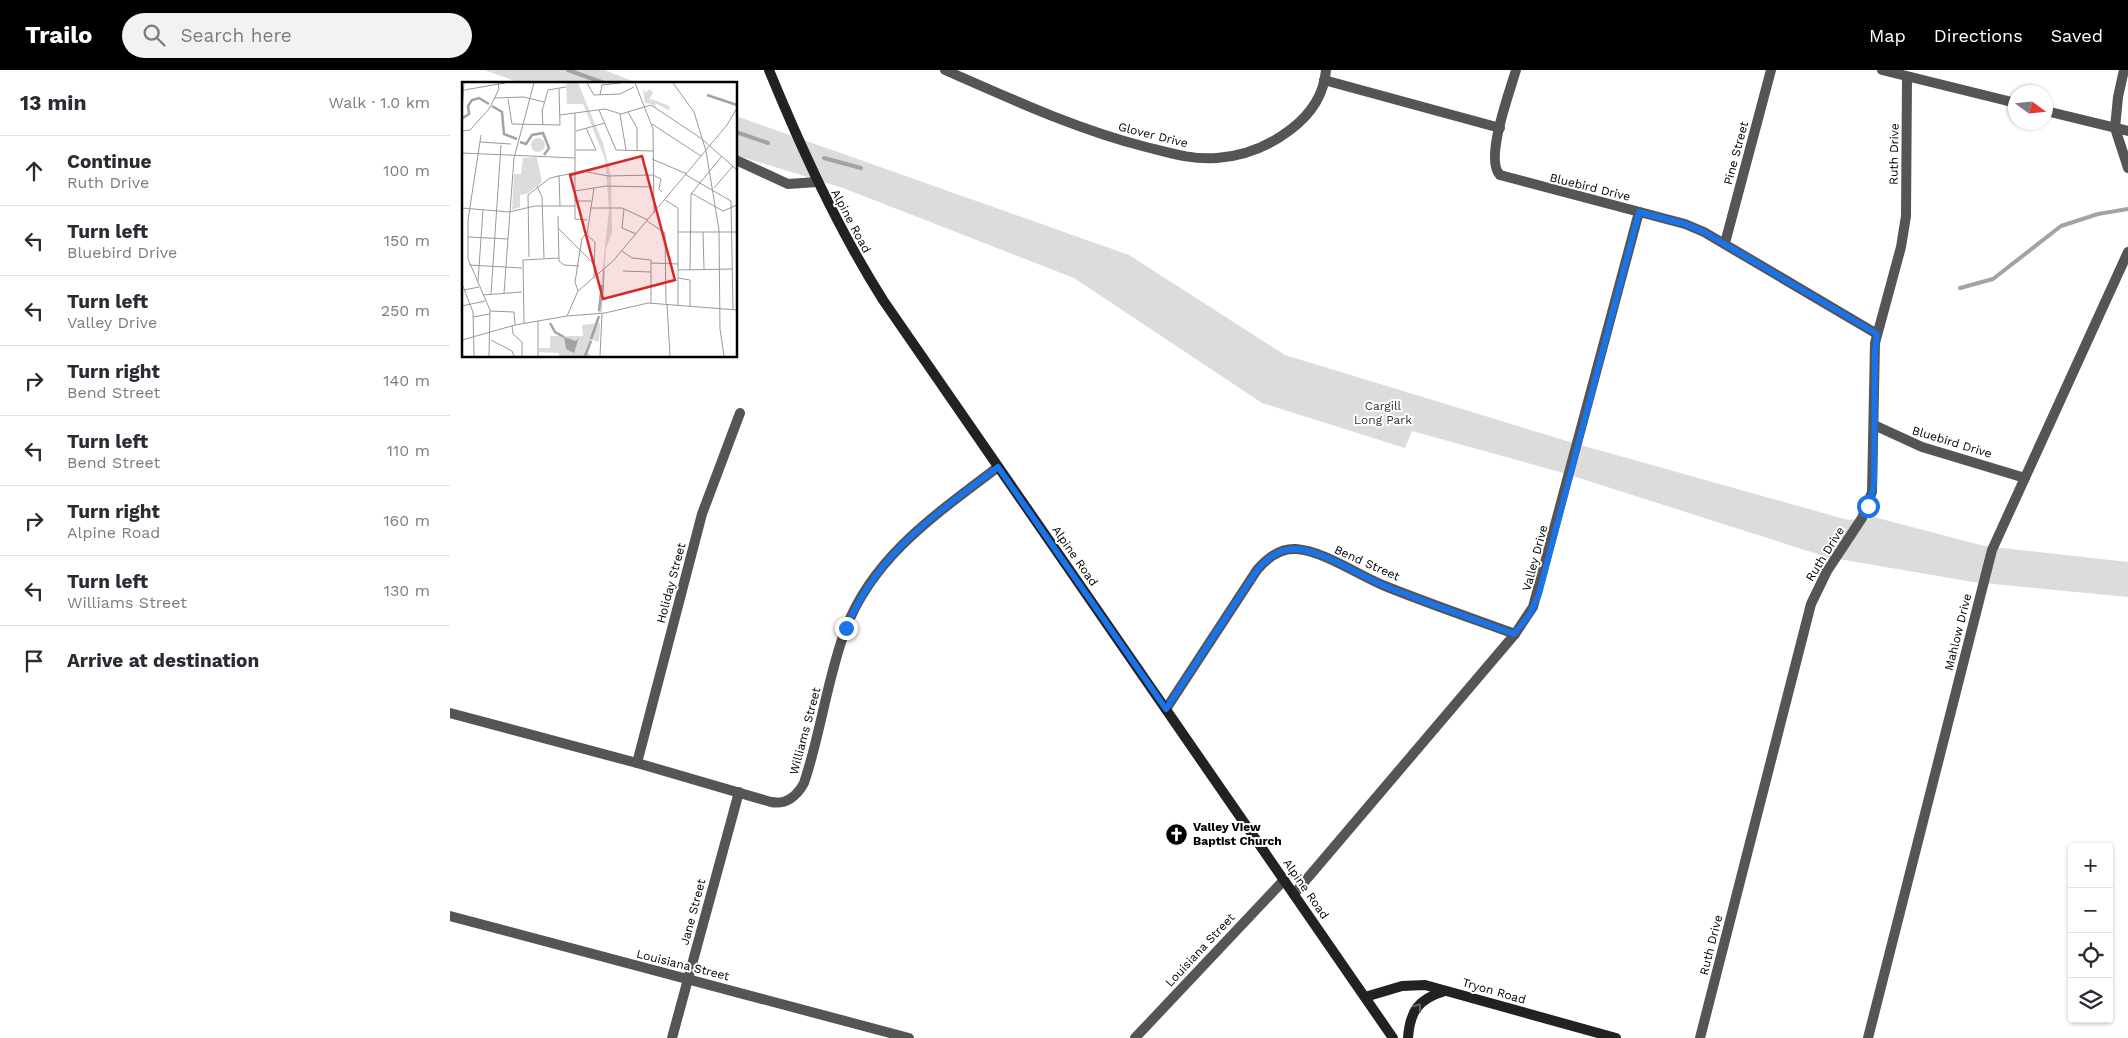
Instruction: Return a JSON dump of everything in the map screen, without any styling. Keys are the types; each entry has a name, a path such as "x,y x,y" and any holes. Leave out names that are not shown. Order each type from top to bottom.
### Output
{"main road":[{"name":"Alpine Road","path":"768,70 817,182 841,229 879,294 1393,1038"},
{"name":"Tryon Road","path":"1365,997 1410,984 1425,985 1616,1038"},
{"path":"1408,1038 1409,1022 1414,1010 1423,1000 1446,990"}],"street":[{"name":"Glover Drive","path":"945,70 1090,131 1173,154 1203,158 1246,153 1285,134 1310,111 1318,97 1325,75"},
{"path":"1325,75 1500,128 1516,70"},
{"name":"Pine Street","path":"1726,243 1772,70"},
{"path":"1882,70 2008,101"},
{"path":"2124,70 2118,97 2115,128 2128,168"},
{"name":"Ruth Drive","path":"1700,1038 1811,604 1827,570 1862,518 1872,492 1877,334 1904,232 1908,77"},
{"path":"2053,113 2128,131"},
{"name":"Bluebird Drive","path":"1500,128 1494,161 1495,169 1500,175 1685,224 1726,243 1877,334"},
{"path":"738,161 788,184 817,182"},
{"name":"Valley Drive","path":"1294,894 1530,614 1539,594 1639,212"},
{"name":"Mahlow Drive","path":"1868,1038 1985,575 1997,537 2128,252"},
{"name":"Holiday Street","path":"637,763 702,514 740,413"},
{"name":"Bluebird Drive","path":"1874,425 1914,444 2025,478"},
{"name":"Williams Street","path":"450,713 637,763 776,803 786,801 798,792 805,778 842,640 865,589 885,562 912,535 998,467"},
{"name":"Bend Street","path":"1166,709 1257,570 1270,557 1284,550 1296,549 1312,553 1397,591 1514,634"},
{"name":"Jane Street","path":"672,1038 739,792"},
{"name":"Louisiana Street","path":"1135,1038 1284,880"},
{"name":"Louisiana Street","path":"450,916 909,1038"}],"green space":[{"path":"484,70 604,70 635,82 517,82"},
{"name":"Cargill Long Park","path":"738,117 1129,255 1285,355 1570,442 1848,520 1874,517 1984,546 2128,562 2128,597 1973,582 1827,557 1560,472 1412,431 1405,448 1262,403 1074,278 843,188 738,156"}],"waterway":[{"path":"568,70 601,82"},
{"path":"738,133 768,143"},
{"path":"824,158 861,168"},
{"path":"1960,288 1993,279 2061,226 2098,214 2128,209"}],"place":[{"name":"Valley View Baptist Church","path":"1177,834"}],"route":[{"path":"846,628 873,576 898,547 922,525 998,467 1166,709 1257,570 1270,557 1284,550 1304,550 1384,586 1514,634 1530,614 1539,594 1639,212 1685,224 1726,243 1877,334 1875,342 1874,486 1868,506"}]}
